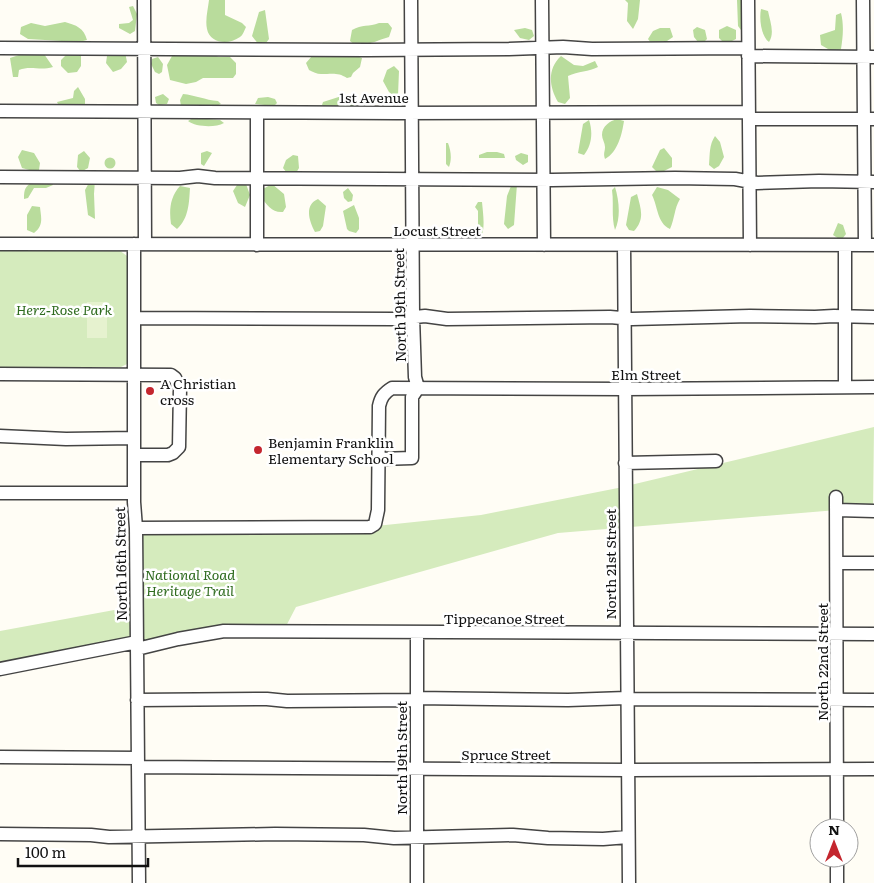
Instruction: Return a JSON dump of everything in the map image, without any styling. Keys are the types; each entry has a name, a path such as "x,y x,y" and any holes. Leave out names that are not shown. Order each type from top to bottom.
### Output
{"street":[{"name":"North 16th Street","path":"139,883 136,528 134,493 134,318 145,178 144,0"},
{"name":"North 19th Street","path":"379,459 412,458 412,397 418,388 415,377 413,317 411,0"},
{"path":"542,0 544,245"},
{"path":"748,0 750,245"},
{"path":"863,0 869,57 869,245"},
{"path":"0,48 542,49 563,47 869,57"},
{"name":"1st Avenue","path":"0,111 543,113 869,119"},
{"path":"257,113 257,245"},
{"path":"0,177 675,178 735,179 757,183 869,182"},
{"name":"Locust Street","path":"0,244 413,246 869,245"},
{"name":"North 21st Street","path":"624,245 626,770 629,883"},
{"path":"845,245 845,388"},
{"path":"134,318 396,319 425,316 447,319 874,317"},
{"path":"0,374 134,374 171,376 175,378 180,388 180,443 176,450 168,455 134,455"},
{"name":"Elm Street","path":"136,528 370,527 375,524 378,518 380,399 385,392 392,388 625,390 874,387"},
{"path":"0,436 66,439 134,438"},
{"path":"625,463 716,461"},
{"path":"0,493 134,493"},
{"name":"North 22nd Street","path":"836,497 838,818"},
{"path":"837,510 874,511"},
{"path":"837,563 874,563"},
{"name":"Tippecanoe Street","path":"0,669 224,631 874,634"},
{"name":"North 19th Street","path":"417,633 417,883"},
{"path":"137,700 267,699 287,702 626,698 874,700"},
{"name":"Spruce Street","path":"0,757 138,763 416,769 874,769"},
{"path":"0,834 91,835 109,837 275,834 364,835 394,838 513,835 603,839 628,837"},
{"path":"837,868 837,883"}],"green space":[{"path":"209,0 225,0 225,15 246,27 241,36 236,40 220,42 209,34 206,18"},
{"path":"625,0 640,0 638,19 633,29 627,21 628,3"},
{"path":"737,0 741,0 742,3 741,30 738,26"},
{"path":"133,6 137,14 135,31 130,34 119,28 119,24 129,23 133,20 129,7"},
{"path":"761,9 768,11 771,23 772,31 769,42 764,36 761,27"},
{"path":"265,10 269,39 266,43 259,45 252,36 259,12"},
{"path":"841,13 843,26 842,44 841,49 835,53 821,45 820,35 835,30 836,15"},
{"path":"65,22 79,28 87,40 79,42 28,39 20,34 21,27 31,23 45,26"},
{"path":"379,23 388,23 392,28 389,37 358,45 350,41 352,30"},
{"path":"727,26 736,30 736,39 730,42 723,42 719,38 719,30"},
{"path":"697,27 705,30 707,39 703,43 698,42 694,37 693,30"},
{"path":"525,28 532,30 534,36 529,40 520,38 514,30"},
{"path":"660,28 670,28 673,37 664,43 651,43 648,39 653,31"},
{"path":"116,52 125,52 127,62 121,69 113,72 106,63 107,56"},
{"path":"68,53 81,53 81,66 77,72 68,73 61,66 61,60"},
{"path":"207,53 219,57 230,57 236,63 236,74 233,78 203,78 186,84 170,80 167,65 172,56"},
{"path":"22,54 44,54 53,67 19,70 18,77 13,77 10,58"},
{"path":"352,54 362,58 360,67 351,77 347,78 338,74 315,73 309,70 306,63 312,56"},
{"path":"561,56 574,65 583,66 595,61 598,67 568,76 570,98 565,104 558,102 551,84 553,67"},
{"path":"158,57 163,64 162,72 159,74 155,72 151,64 152,59"},
{"path":"394,66 399,71 398,95 394,96 389,92 383,81 387,70"},
{"path":"78,87 85,99 85,107 59,106 57,102 73,98 74,91"},
{"path":"163,94 169,99 167,104 159,105 156,103 155,97"},
{"path":"183,94 218,101 221,104 216,106 181,106 180,100"},
{"path":"348,94 355,97 358,103 353,107 325,107 322,105 323,102"},
{"path":"268,97 275,99 277,103 274,106 255,104 258,98"},
{"path":"193,118 220,120 224,123 216,126 201,126 188,121"},
{"path":"617,119 624,121 621,137 613,152 605,159 605,145 602,132 607,124"},
{"path":"589,120 591,138 589,147 584,155 578,153 583,124"},
{"path":"715,136 720,142 724,157 719,166 714,169 709,165 711,146"},
{"path":"446,143 448,143 450,152 451,161 449,167 446,164"},
{"path":"664,148 672,158 672,167 664,171 656,171 652,167 660,150"},
{"path":"22,150 34,153 40,163 39,170 33,171 22,168 18,157"},
{"path":"84,151 90,158 88,168 81,172 77,167 78,155"},
{"path":"207,151 212,153 204,166 201,164 201,153"},
{"path":"487,152 504,154 505,158 479,158 479,155"},
{"path":"521,153 528,155 528,162 523,165 516,160 515,156"},
{"path":"293,155 298,156 299,168 296,173 287,173 283,168 286,160"},
{"path":"110,157 116,163 110,169 104,163"},
{"path":"95,180 95,219 88,215 85,190 90,181"},
{"path":"33,181 52,181 53,185 46,188 34,188 28,198 24,199 26,188"},
{"path":"246,184 250,195 245,207 238,203 233,191 237,185"},
{"path":"272,184 284,194 286,207 283,212 273,210 261,197 263,189"},
{"path":"517,184 514,225 508,229 504,224 507,196 511,186"},
{"path":"180,186 190,188 190,194 186,215 177,229 171,224 170,209 172,199"},
{"path":"615,187 619,208 615,230 612,190"},
{"path":"657,187 668,190 680,199 670,229 660,219 652,195"},
{"path":"348,188 353,195 352,201 348,202 344,198 343,192"},
{"path":"637,194 641,218 634,231 629,230 626,225 631,197"},
{"path":"318,199 326,206 323,226 320,231 315,232 311,223 309,209"},
{"path":"478,202 482,202 484,223 482,235 478,233 478,211 475,207"},
{"path":"354,205 359,218 359,229 356,233 347,229 343,211"},
{"path":"32,206 40,207 41,218 41,224 34,233 27,230 27,215"},
{"path":"838,223 843,225 846,234 843,238 839,239 833,235"},
{"name":"Herz-Rose Park","path":"0,250 119,250 127,256 127,364 121,367 0,367"},
{"path":"87,302 107,302 107,338 87,338"},
{"name":"National Road Heritage Trail","path":"874,427 873,511 837,510 558,533 296,607 283,632 224,631 137,649 137,637 0,665 0,631 136,606 136,528 357,528 481,515 618,488"}],"place":[{"name":"A Christian cross","path":"150,391"},
{"name":"Benjamin Franklin Elementary School","path":"258,450"}]}
